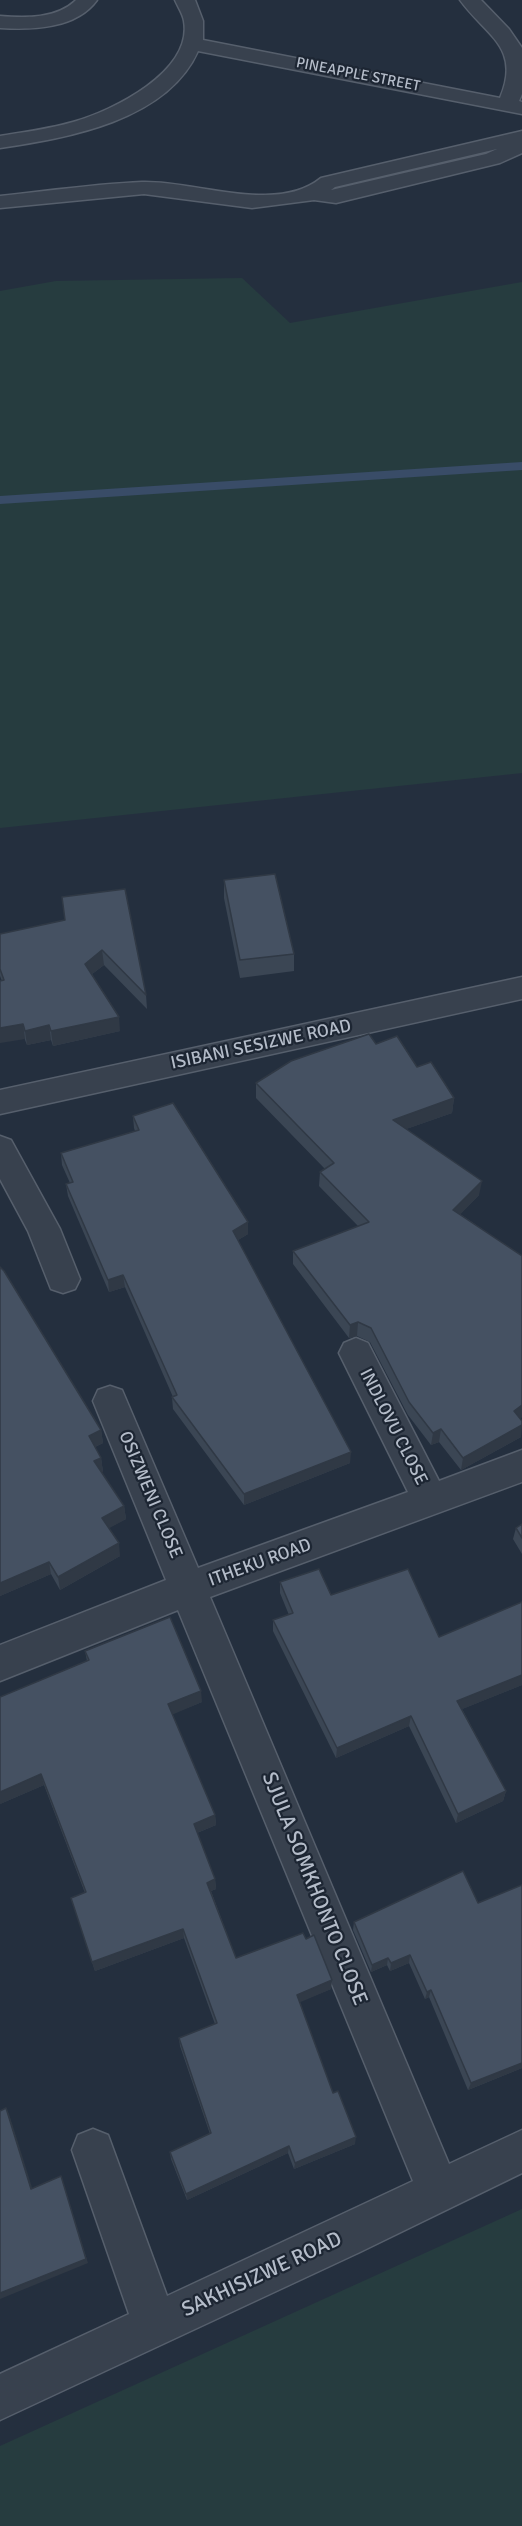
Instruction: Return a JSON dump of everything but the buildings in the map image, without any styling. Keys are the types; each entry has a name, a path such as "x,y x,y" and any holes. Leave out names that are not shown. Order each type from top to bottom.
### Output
{"street":[{"path":"0,22 49,19 82,6 87,0"},
{"path":"0,142 65,130 120,112 168,80 183,62 193,44 193,26 184,0"},
{"path":"470,0 505,37 517,61 514,106"},
{"name":"PINEAPPLE STREET","path":"193,44 514,106"},
{"path":"314,194 328,182 522,137"},
{"path":"0,202 144,188 252,202 314,194 336,197 493,159 522,145"},
{"name":"ISIBANI SESIZWE ROAD","path":"0,1102 522,988"},
{"path":"0,1149 44,1229 63,1280"},
{"name":"INDLOVU CLOSE","path":"356,1353 431,1501"},
{"name":"OSIZWENI CLOSE","path":"110,1401 190,1588"},
{"name":"ITHEKU ROAD","path":"0,1663 190,1588 522,1466"},
{"name":"SJULA SOMKHONTO CLOSE","path":"190,1588 438,2189"},
{"path":"93,2150 155,2325"},
{"name":"SAKHISIZWE ROAD","path":"0,2397 345,2237 438,2189 522,2151"}],"green space":[{"path":"242,278 290,323 522,282 522,773 0,828 0,291 56,281"},
{"path":"522,2209 522,2526 0,2526 0,2446"}],"waterway":[{"path":"0,500 522,466"}]}
